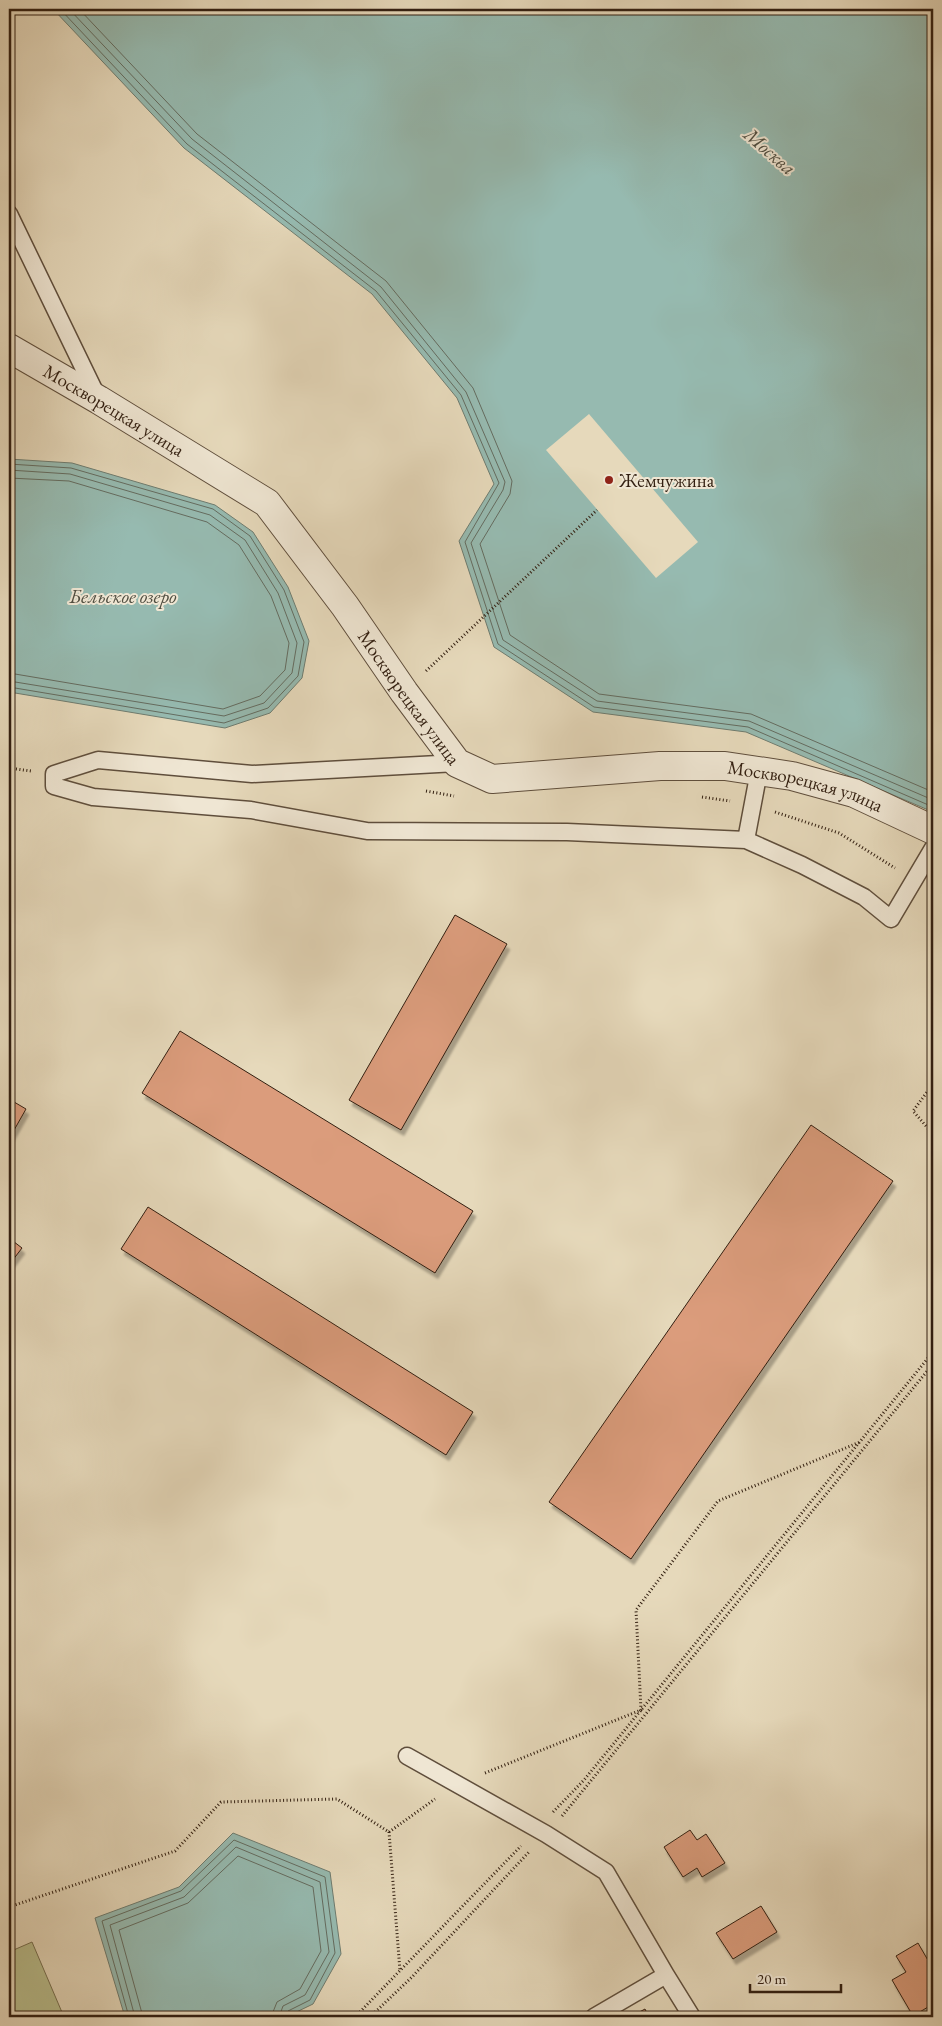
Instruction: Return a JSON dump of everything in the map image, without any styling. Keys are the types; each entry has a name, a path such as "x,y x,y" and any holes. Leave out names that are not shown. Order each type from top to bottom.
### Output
{"street":[{"name":"Москворецкая улица","path":"9,348 100,400 267,503 346,606 404,692 457,763 492,779 660,766 725,766 792,776 854,792 933,830"}],"lane":[{"path":"9,214 100,400"},
{"path":"457,763 252,774 98,760 54,774 54,786 93,797 251,810 367,831 567,832 746,840 802,865 864,897 890,920 933,848"},
{"path":"746,840 759,771"},
{"path":"407,1756 542,1832 606,1872 692,2017"},
{"path":"594,2017 666,1975"}],"path":[{"path":"404,692 598,510"},
{"path":"933,1084 913,1111 933,1134"},
{"path":"355,2017 542,1832 933,1352"},
{"path":"370,2017 412,1977 542,1832 933,1364"},
{"path":"641,1710 636,1610 718,1501 861,1441"},
{"path":"389,1832 457,1784 641,1710"},
{"path":"9,1907 175,1852 221,1802 337,1799 389,1832"},
{"path":"389,1832 400,1971"}],"green space":[{"path":"32,1942 64,2017 9,2017 9,1952"}],"water":[{"name":"Москва","path":"53,9 933,9 933,812 746,732 593,712 494,647 459,541 494,484 457,398 372,294 184,148"},
{"name":"Бельское озеро","path":"9,459 72,463 215,505 253,532 288,587 309,641 302,678 270,713 225,728 9,692"},
{"path":"233,1833 330,1872 341,1954 313,2004 286,2017 125,2017 95,1918 179,1887"}],"pier":[{"name":"Жемчужина","path":"589,414 698,542 656,578 546,450"}],"building":[{"path":"455,915 507,944 401,1130 349,1100"},
{"path":"180,1031 473,1211 435,1273 142,1093"},
{"path":"9,1099 26,1109 9,1139"},
{"path":"811,1125 893,1181 631,1559 549,1502"},
{"path":"148,1207 473,1412 446,1455 121,1249"},
{"path":"9,1238 22,1248 9,1265"},
{"path":"690,1830 697,1840 706,1834 725,1863 702,1877 697,1868 683,1877 664,1847"},
{"path":"761,1906 777,1932 733,1959 716,1933"},
{"path":"918,1943 933,1969 933,2004 913,2016 892,1980 906,1972 896,1956"},
{"path":"645,2009 649,2017 630,2017"}],"place":[{"name":"Жемчужина","path":"609,480"}]}
